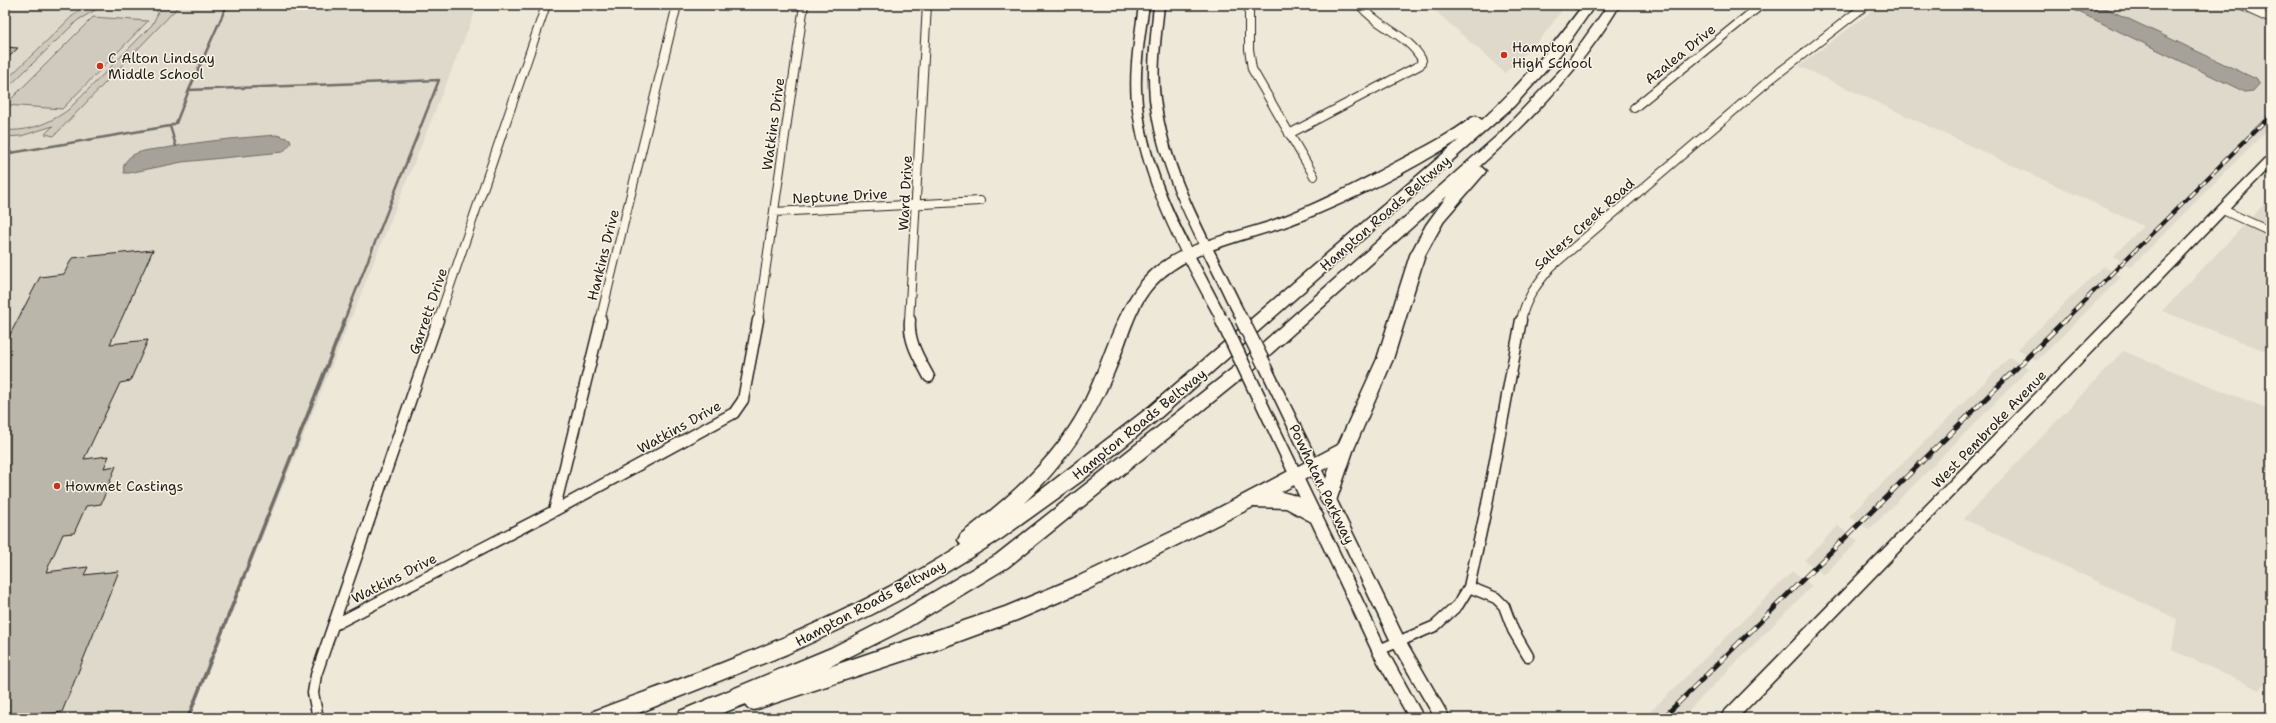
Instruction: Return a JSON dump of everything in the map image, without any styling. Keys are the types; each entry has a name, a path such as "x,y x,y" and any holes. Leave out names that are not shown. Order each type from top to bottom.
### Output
{"highway":[{"name":"Hampton Roads Beltway","path":"601,718 683,688 786,647 892,595 1008,525 1091,466 1187,386 1509,103 1555,52 1589,5"},
{"name":"Hampton Roads Beltway","path":"687,718 757,690 838,654 900,622 1002,561 1249,364 1502,138 1571,67 1614,5"},
{"path":"892,595 1005,511 1045,472 1068,442 1089,409 1142,289 1152,278 1190,254 1207,246 1266,228 1315,209 1422,155 1457,135 1488,112 1509,103"},
{"path":"1329,499 1336,474 1381,371 1396,327 1413,266 1423,243 1445,209 1490,160 1502,138"},
{"path":"699,718 794,688 1010,614 1083,583 1249,500 1344,450 1350,442"},
{"path":"1249,500 1271,498 1290,500 1302,506 1314,515"}],"main road":[{"name":"Powhatan Parkway","path":"1144,5 1137,69 1140,123 1145,145 1160,190 1379,650 1417,718"},
{"name":"Powhatan Parkway","path":"1159,5 1154,66 1158,120 1162,141 1178,186 1312,466 1399,643 1444,718"},
{"name":"West Pembroke Avenue","path":"1728,718 2271,160"}],"street":[{"name":"Garrett Drive","path":"317,714 314,701 314,684 546,5"},
{"name":"Hankins Drive","path":"554,511 677,5"},
{"name":"Watkins Drive","path":"334,625 554,511 734,413 743,400 754,349 804,5"},
{"name":"Ward Drive","path":"927,5 909,330 913,346 929,377"},
{"path":"1249,5 1250,63 1314,176"},
{"path":"1290,134 1420,65 1422,60 1416,50 1367,14 1360,5"},
{"name":"Azalea Drive","path":"1634,108 1761,5"},
{"name":"Salters Creek Road","path":"1379,650 1399,643 1436,626 1448,617 1458,605 1469,587 1487,504 1523,307 1533,289 1551,267 1772,78 1866,5"},
{"path":"2240,5 2271,19"},
{"name":"Neptune Drive","path":"774,212 980,201"},
{"path":"2223,210 2271,232"},
{"path":"1469,587 1496,598 1504,606 1513,630 1528,656"}],"shaded area":[{"path":"5,5 478,5 189,718 5,718 5,156 110,137 5,155"},
{"path":"84,5 104,5 78,20 5,90 5,81"},
{"path":"154,5 165,5 167,9 171,5 180,5 54,136 45,134 53,126 21,136 5,137 5,130 22,130 38,126 54,119 68,110 152,25 158,13"},
{"name":"Hampton High School","path":"1429,5 1566,5 1542,37 1505,73"},
{"path":"1880,5 2271,5 2271,126 2131,267 2113,256 2143,226 1799,66"},
{"path":"2064,5 2099,5 2256,79 2260,83 2253,91 2245,92"},
{"path":"93,17 148,21 62,109 5,105"},
{"path":"276,135 290,139 291,143 283,152 182,162 124,173 124,165 128,158 145,151 207,142"},
{"path":"2271,197 2271,353 2162,311"},
{"path":"2103,266 2121,277 2037,361 2018,349"},
{"path":"2123,351 2271,410 2271,674 2260,690 2172,650 2177,619 1964,519"},
{"path":"2010,357 2029,369 1869,530 1849,516"},
{"path":"1838,526 1858,541 1824,575 1804,560"},
{"path":"1793,571 1812,586 1681,718 1644,718"}],"building":[{"path":"5,47 18,48 5,61"},
{"name":"Howmet Castings","path":"153,250 110,344 148,340 130,381 120,383 84,459 109,456 104,468 116,466 101,504 86,506 74,533 63,534 46,572 88,567 84,575 119,571 62,712 23,718 5,718 5,344 40,277 64,274 72,258"}],"waterway":[{"path":"189,90 227,5"},
{"path":"189,90 439,80 344,321"},
{"path":"170,126 176,123 189,90"},
{"path":"5,154 170,126"},
{"path":"170,126 176,146"},
{"path":"188,718 345,320"}],"railway":[{"path":"2064,321 2271,115"},
{"path":"1663,718 2065,320"}],"place":[{"name":"Hampton High School","path":"1504,55"},
{"name":"C Alton Lindsay Middle School","path":"100,66"},
{"name":"Howmet Castings","path":"57,486"}]}
